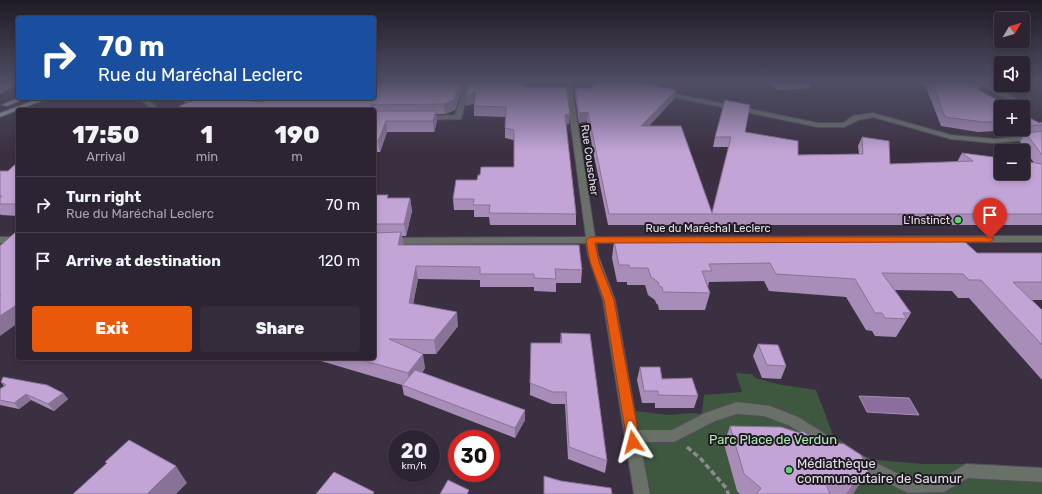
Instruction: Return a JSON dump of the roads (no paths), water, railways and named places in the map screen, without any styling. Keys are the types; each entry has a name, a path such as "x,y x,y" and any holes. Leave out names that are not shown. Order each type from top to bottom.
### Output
{"main road":[{"path":"0,115 16,109"}],"street":[{"path":"420,118 458,117 461,105"},
{"name":"Rue Couscher","path":"571,105 594,262 609,300 642,494"},
{"path":"721,105 818,125 844,125 856,118 872,115 951,137 994,141 1042,137"},
{"name":"Rue du Maréchal Leclerc","path":"376,241 1042,239"},
{"path":"0,240 16,240"},
{"path":"632,436 674,436 710,417 737,408 765,410 794,421 847,455 908,486 944,485 966,471 1042,475"}],"place":[{"name":"L'Instinct","path":"958,220"},
{"name":"Médiathèque communautaire de Saumur","path":"789,470"}],"park label":[{"name":"Parc Place de Verdun","path":"773,439"}]}
